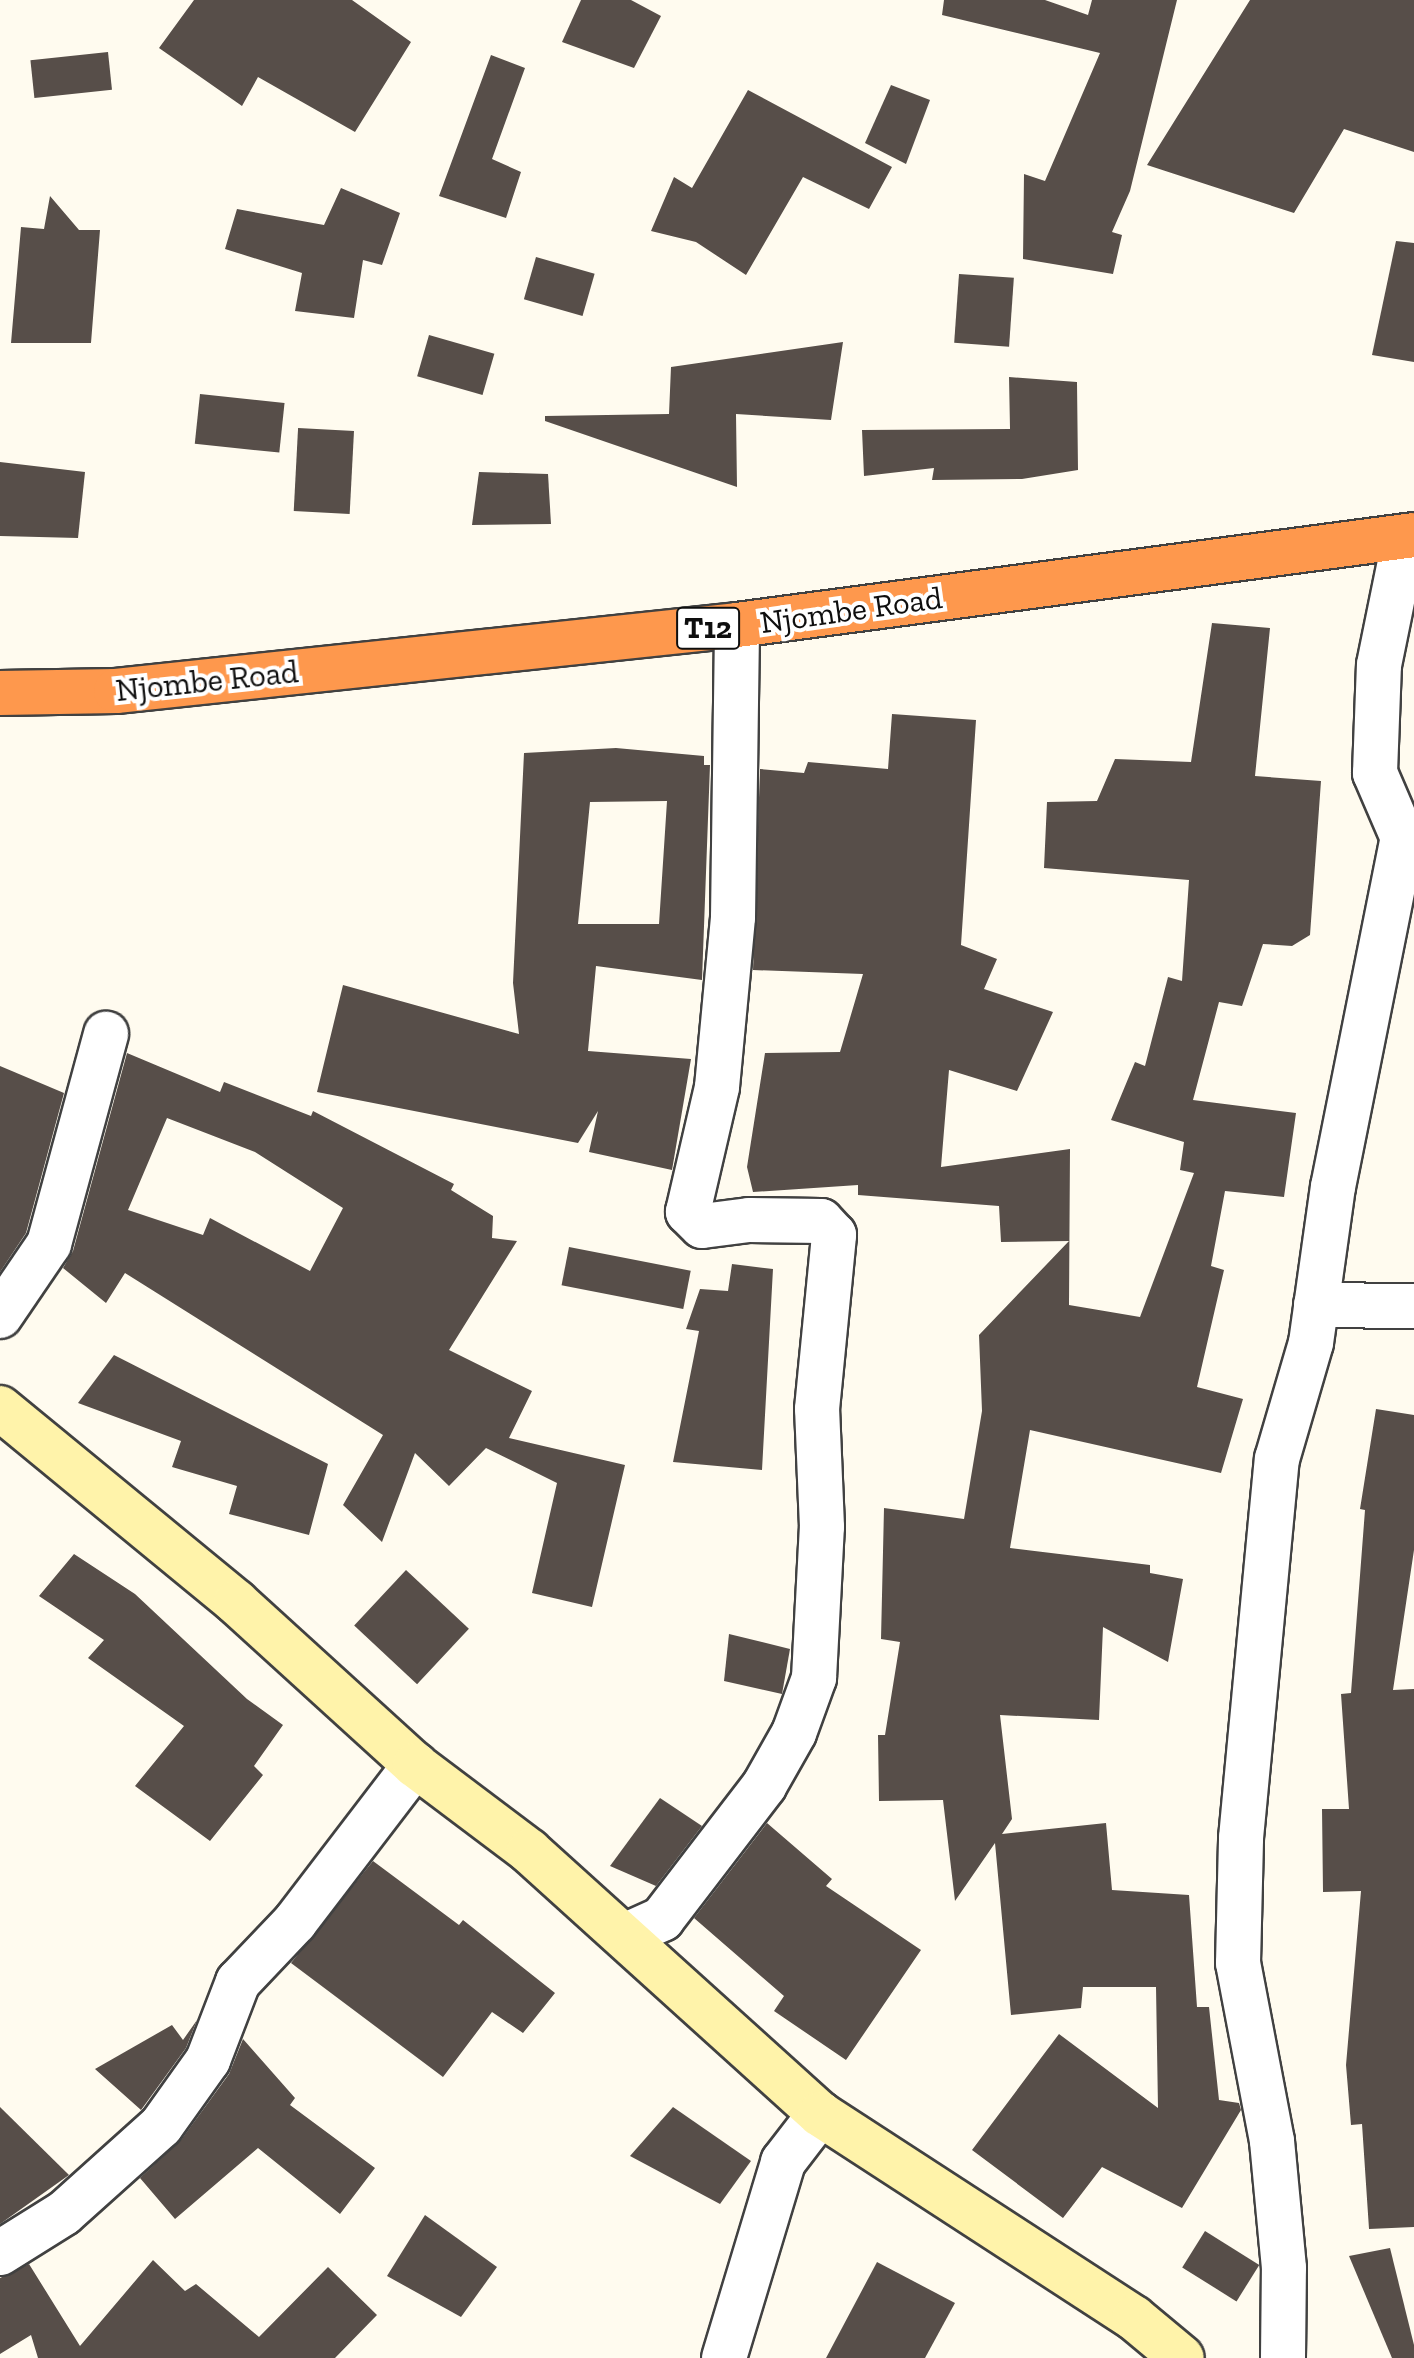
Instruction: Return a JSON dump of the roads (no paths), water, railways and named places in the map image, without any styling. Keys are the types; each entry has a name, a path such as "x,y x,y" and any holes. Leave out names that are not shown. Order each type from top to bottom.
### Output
{"highway":[{"name":"Njombe Road","path":"0,693 116,691 737,625 1410,536"}],"street":[{"path":"1283,2358 1284,2268 1272,2141 1238,1963 1241,1838 1277,1459 1311,1343 1333,1187 1403,838 1375,773 1379,665 1410,536"},
{"path":"624,1936 662,1919 764,1786 794,1733 814,1678 822,1527 817,1409 834,1235 821,1221 749,1220 702,1226 688,1212 717,1087 733,917 737,625"},
{"path":"0,1316 49,1244 106,1034"},
{"path":"1316,1305 1414,1306"},
{"path":"0,1408 236,1602 415,1765 529,1851 820,2114 1134,2318 1182,2358"},
{"path":"0,2253 64,2213 161,2126 208,2060 238,1982 295,1922 415,1765"},
{"path":"724,2358 783,2162 820,2114"}]}
